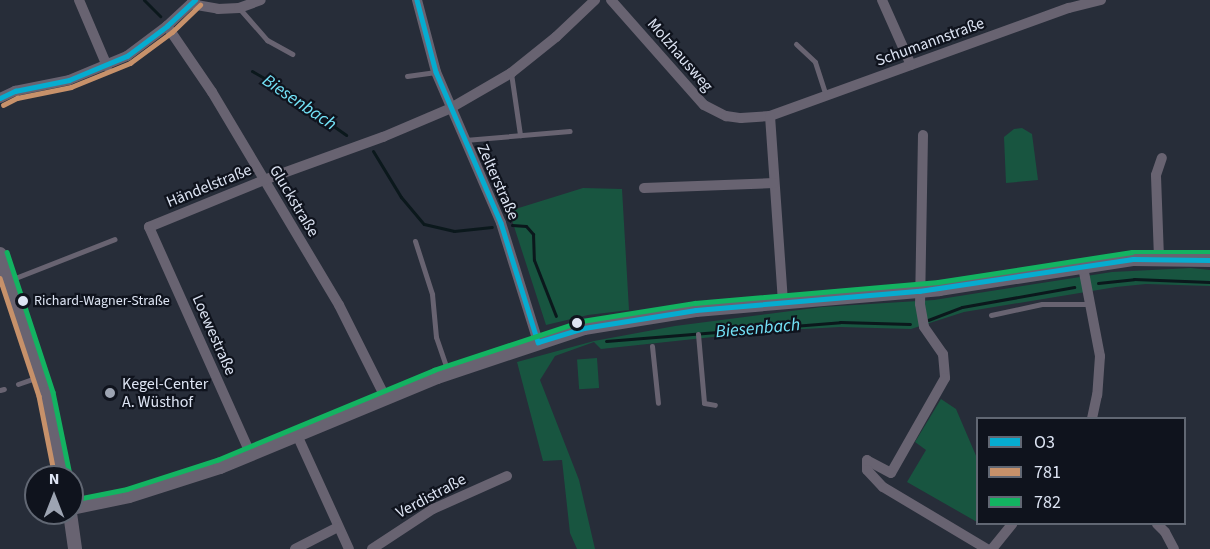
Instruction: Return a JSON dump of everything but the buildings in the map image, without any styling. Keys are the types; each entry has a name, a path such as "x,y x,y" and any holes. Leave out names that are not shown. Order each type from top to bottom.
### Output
{"street":[{"path":"79,0 107,66"},
{"path":"0,98 15,91 69,80 107,66 139,49 193,2 218,9 239,8 261,0"},
{"name":"Zelterstraße","path":"417,0 436,72 449,109 501,223 538,342"},
{"name":"Händelstraße","path":"149,226 264,180 383,137 449,109 511,73 556,37 595,0"},
{"name":"Molzhausweg","path":"610,0 704,105 726,116 770,116"},
{"path":"882,0 911,65"},
{"name":"Schumannstraße","path":"770,116 911,65 1067,4 1101,0"},
{"name":"Gluckstraße","path":"167,26 212,92 339,305 385,397"},
{"path":"0,90 15,91"},
{"path":"770,116 783,303"},
{"path":"922,135 919,291 922,323 943,354 945,378 891,473 867,460 867,470 883,487 987,549"},
{"path":"1159,258 1156,175 1162,158"},
{"path":"644,188 774,183"},
{"name":"Loewestraße","path":"149,226 251,455"},
{"path":"0,254 4,282 40,376 60,465"},
{"path":"84,505 173,483 251,455 449,372 584,328 649,317 919,291 1159,258 1210,260"},
{"path":"1083,267 1100,356 1097,396 1092,417"},
{"path":"297,435 349,549"},
{"name":"Verdistraße","path":"372,549 433,508 507,476"},
{"path":"72,525 75,549"},
{"path":"992,549 1011,525"},
{"path":"1158,525 1165,532 1174,549"},
{"path":"294,549 338,527"}],"lane":[{"path":"239,8 267,40 292,54"},
{"path":"796,44 815,62 826,96"},
{"path":"407,76 436,72"},
{"path":"511,73 520,135"},
{"path":"463,140 570,131"},
{"path":"4,282 115,239"},
{"path":"415,241 432,294 436,338 449,372"},
{"path":"991,315 1042,304 1090,304"},
{"path":"698,334 704,403 715,405"},
{"path":"652,346 658,403"},
{"path":"18,384 40,376"}],"green space":[{"path":"1022,128 1032,134 1038,180 1006,183 1004,137 1014,129"},
{"path":"583,188 622,189 629,310 588,315 546,325 509,211"},
{"path":"1191,268 1210,270 1210,286 1146,284 1116,287 964,312 911,329 840,327 768,331 601,349 594,342 555,356 540,380 579,480 595,549 577,549 570,533 562,460 543,461 517,362 594,341 675,326 822,307 934,300 1112,272"},
{"path":"597,358 599,388 579,389 577,359"},
{"path":"941,399 956,409 976,456 976,521 907,482 926,450 915,442"}],"waterway":[{"name":"Biesenbach","path":"144,0 160,16"},
{"name":"Biesenbach","path":"252,71 346,135"},
{"name":"Biesenbach","path":"373,151 401,197 424,224 454,231 492,227"},
{"name":"Biesenbach","path":"512,225 526,226 533,234 534,260 556,316"},
{"name":"Biesenbach","path":"1098,283 1134,279 1210,282"},
{"name":"Biesenbach","path":"928,320 962,307 1074,287"},
{"name":"Biesenbach","path":"606,341 840,322 910,324"}],"transit line":[{"name":"O3","path":"0,98 15,91 69,80 127,56 167,26 195,0"},
{"name":"O3","path":"417,0 436,72 501,223 538,342"},
{"name":"781","path":"3,105 17,98 71,87 130,63 172,32 200,5"},
{"name":"782","path":"7,252 53,392 68,465"},
{"name":"782","path":"84,498 127,489 217,460 434,370 582,321 695,303 938,282 1132,252 1210,252"},
{"name":"O3","path":"538,342 584,328 696,310 919,291 1133,259 1210,260"},
{"name":"781","path":"0,278 39,396 53,465"}],"place":[{"name":"Richard-Wagner-Straße","path":"23,301"},
{"name":"Kegel-Center A. Wüsthof","path":"110,393"}]}
